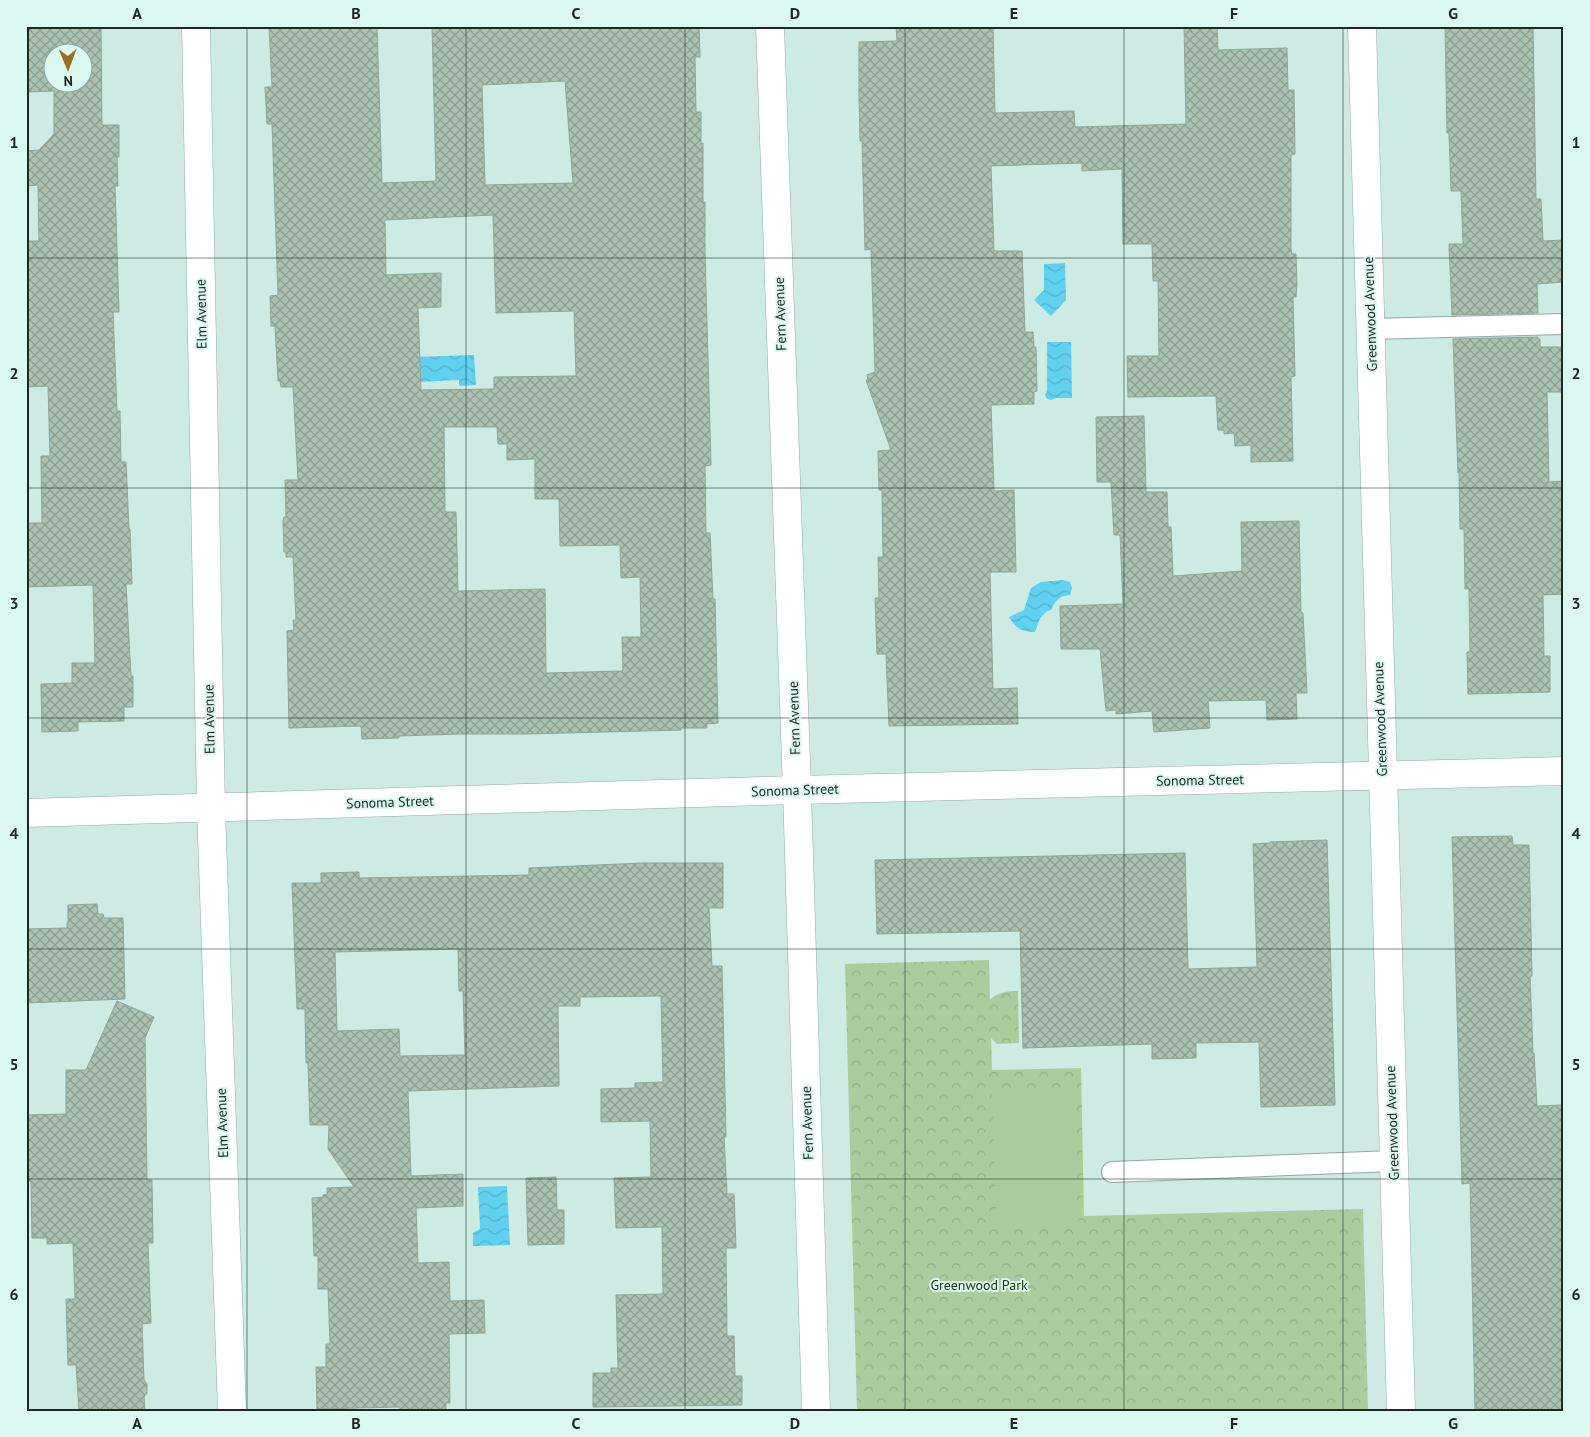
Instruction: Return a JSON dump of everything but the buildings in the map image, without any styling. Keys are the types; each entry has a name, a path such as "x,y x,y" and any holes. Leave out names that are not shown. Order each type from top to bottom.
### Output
{"street":[{"name":"Elm Avenue","path":"196,26 211,808 232,1411"},
{"name":"Fern Avenue","path":"770,26 797,790 816,1411"},
{"name":"Greenwood Avenue","path":"1362,26 1401,1411"},
{"name":"Sonoma Street","path":"26,813 797,790 1564,772"}],"lane":[{"path":"1370,329 1564,324"},
{"path":"1112,1172 1393,1161"}],"green space":[{"name":"Greenwood Park","path":"989,960 990,1000 999,994 1018,991 1019,1043 997,1044 991,1038 992,1070 1081,1068 1084,1216 1363,1209 1368,1411 857,1411 845,964"},
{"path":"1073,1087 1078,1227 997,1230 992,1090"}],"water":[{"path":"1065,263 1066,300 1051,316 1034,300 1044,290 1044,264"},
{"path":"1047,342 1071,342 1072,398 1056,398 1051,400 1047,399 1045,395 1047,391"},
{"path":"474,355 476,385 459,386 459,380 419,382 414,357"},
{"path":"1063,580 1070,582 1072,588 1070,595 1063,596 1054,604 1051,610 1047,611 1040,618 1035,632 1023,630 1014,624 1009,617 1024,610 1031,588 1041,582"},
{"path":"507,1186 510,1245 473,1246 473,1233 480,1229 478,1187"}]}
